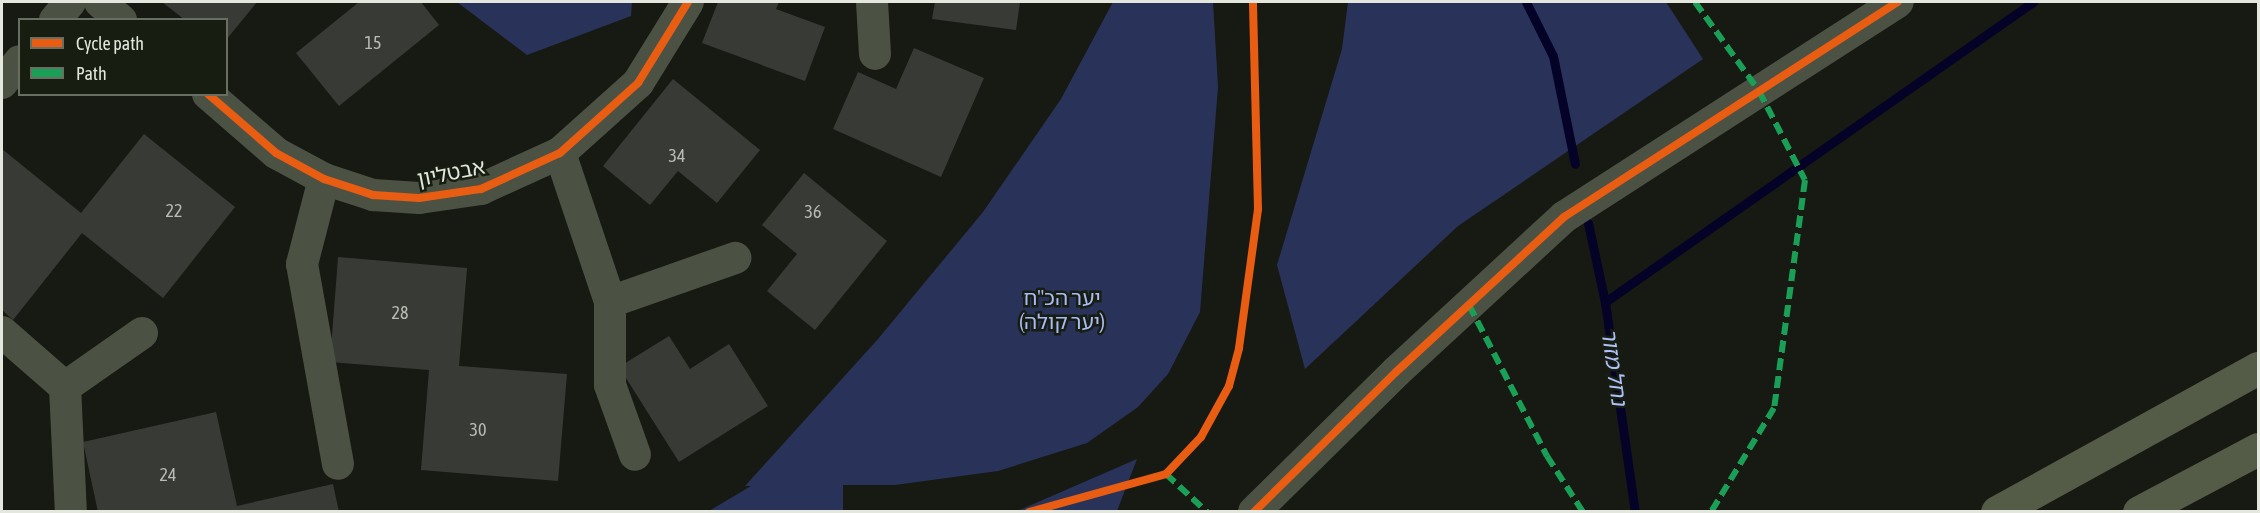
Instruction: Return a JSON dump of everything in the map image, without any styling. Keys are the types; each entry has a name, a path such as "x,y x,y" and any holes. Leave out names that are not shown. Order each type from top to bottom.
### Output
{"main road":[{"path":"1996,512 2259,368"},
{"path":"2139,512 2259,449"}],"street":[{"path":"57,18 70,2"},
{"path":"100,2 119,18"},
{"name":"אבטליון","path":"210,96 276,153 324,179 373,195 419,198 481,189 560,153 638,83 688,2"},
{"path":"872,2 875,54"},
{"path":"1254,512 1396,372 1564,216 1898,2"},
{"path":"2,83 18,63"},
{"path":"560,153 610,302 610,385 635,454"},
{"path":"324,179 303,264 338,464"},
{"path":"610,302 735,258"},
{"path":"2,332 65,387 70,512"},
{"path":"65,387 142,333"}],"green space":[{"path":"457,2 632,2 631,16 527,55"},
{"name":"יער הכ\"ח (יער קולה)","path":"1113,2 1213,2 1218,87 1200,312 1168,374 1138,407 1087,443 998,471 895,485 843,485 843,511 709,511 751,486 745,486 878,339 983,212 1061,99"},
{"path":"1348,2 1666,2 1703,59 1458,226 1305,369 1277,265 1342,49"},
{"path":"1137,459 1117,511 1015,511 1022,509"}],"building":[{"path":"162,2 257,2 228,38 228,18 182,18"},
{"path":"359,2 421,2 439,25 339,106 296,53"},
{"path":"718,2 779,2 776,9 825,27 805,81 702,43"},
{"path":"935,2 1020,2 1016,30 932,19"},
{"path":"914,48 984,78 941,177 833,129 858,72 896,89"},
{"path":"673,79 760,150 717,203 678,171 650,205 603,166"},
{"path":"144,134 235,207 163,298 82,233 13,320 2,310 2,149 81,213"},
{"path":"804,173 887,241 815,330 767,291 797,254 762,225"},
{"path":"338,257 467,268 459,366 567,374 558,481 421,470 429,370 330,362"},
{"path":"669,336 690,369 729,344 768,406 679,462 619,367"},
{"path":"216,412 237,506 333,484 339,512 98,512 83,442"}],"waterway":[{"name":"נחל מזור","path":"1526,2 1553,56 1575,164"},
{"path":"1605,302 2033,2"},
{"name":"נחל מזור","path":"1588,223 1605,302 1635,512"}],"marked path":[{"path":"1695,2 1759,91 1805,180 1774,408 1711,512"},
{"path":"1469,305 1547,456 1583,512"},
{"path":"1166,474 1207,512"}],"cycle path":[{"path":"210,96 276,153 324,179 373,195 419,198 481,189 560,153 638,83 688,2"},
{"path":"1029,512 1166,474 1201,437 1229,386 1239,348 1258,209 1253,2"},
{"path":"1254,512 1396,372 1564,217 1898,2"}]}
